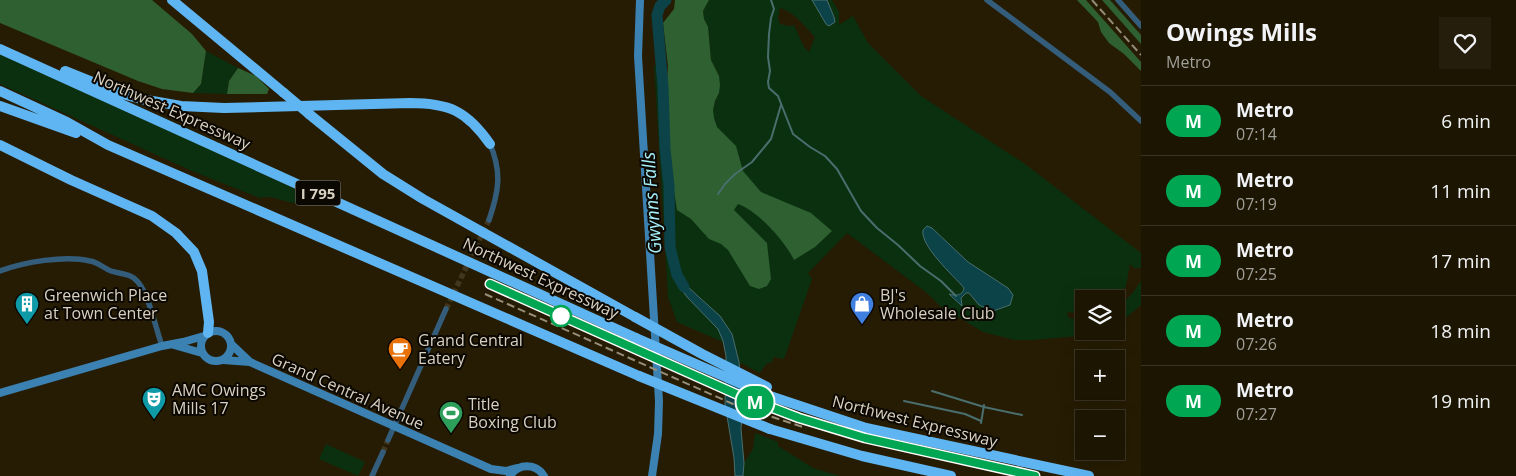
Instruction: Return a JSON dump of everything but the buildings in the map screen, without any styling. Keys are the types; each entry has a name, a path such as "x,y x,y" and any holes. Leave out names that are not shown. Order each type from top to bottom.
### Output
{"highway":[{"path":"174,0 194,19 383,174 423,199 767,391"},
{"path":"0,44 122,94 181,106 224,108 410,103 438,104 457,110 464,115 481,131 490,144"},
{"name":"Northwest Expressway","path":"0,49 636,338 832,417 875,430 1088,476"},
{"name":"I 795","path":"0,91 67,122 108,145 639,376 770,429 862,456 951,476"},
{"path":"0,106 108,145"},
{"path":"0,145 71,180 152,216 176,233 194,252 202,270 209,320 206,334"}],"street":[{"path":"640,0 638,56 659,401 658,434 652,476"},
{"path":"987,0 1110,92 1141,121"},
{"path":"1118,0 1141,26"},
{"path":"488,220 496,197 499,175 490,144"},
{"path":"0,271 35,260 83,260 95,262 109,270 132,276 137,280 144,293 162,346"},
{"path":"388,440 446,309"},
{"name":"Grand Central Avenue","path":"0,393 212,331 220,331 229,337 231,344 250,362 394,427 491,469 506,471 530,466 536,468 544,476"},
{"path":"202,353 200,346 206,334"},
{"name":"Grand Central Avenue","path":"172,344 202,353 212,361 250,362"},
{"path":"223,360 230,352 231,344"},
{"path":"372,476 383,452"},
{"path":"510,476 517,468"},
{"name":"Grand Central Avenue","path":"491,469 498,476"}],"green space":[{"path":"0,0 152,0 192,34 206,51 201,84 193,93 162,89 138,81 0,23"},
{"path":"675,0 709,0 703,11 704,19 708,27 711,60 719,76 720,85 713,110 714,118 717,127 736,146 743,171 761,192 811,213 832,231 815,247 794,260 784,244 762,220 738,204 734,210 767,243 771,279 767,286 759,289 750,286 728,250 721,244 709,239 691,219 677,210 669,159 669,143 664,122 668,66 663,23 674,9"},
{"path":"709,0 812,0 816,7 835,22 827,0 832,0 839,12 839,25 853,16 868,43 921,96 1025,164 1141,253 1141,268 1134,268 1130,264 1126,286 1123,290 1075,290 1075,313 1067,312 1069,318 1075,319 1075,336 1015,340 983,332 940,306 927,293 847,233 808,273 812,279 784,359 774,357 772,362 766,364 760,373 739,362 736,348 677,322 668,297 654,65 713,110 719,93 719,76 711,60 708,27 703,11","holes":["780,8 795,16 815,37 809,52 804,47 794,25 780,24 778,18","932,228 968,262 981,271 979,305 968,293 963,296 964,288 926,245"]},
{"path":"1077,0 1086,0 1141,62 1141,71 1124,54 1109,43 1101,32 1098,22"},
{"path":"1102,0 1110,0 1141,35 1141,44"},
{"path":"206,51 238,68 229,81 227,94 193,93 201,84"},
{"path":"0,52 293,188 298,194 298,203 271,197 260,198 192,171 0,84"},
{"path":"238,68 256,76 269,89 267,94 227,94 229,81"},
{"path":"1141,281 1141,305 1125,318 1125,300"},
{"path":"755,433 778,442 778,446 813,468 840,476 743,476 744,463 753,449"},
{"path":"326,444 365,462 358,476 319,459"}],"water":[{"path":"812,0 827,0 835,22 829,26 826,24"},
{"path":"927,226 932,228 968,262 1008,288 1013,295 1010,305 993,311 979,305 969,293 966,293 961,298 962,306 949,294 958,295 962,293 964,288 938,260 927,244 923,237 923,230"},
{"name":"Gwynns Falls","path":"677,275 682,277 687,286 720,316 732,334 739,362 743,403 741,429 744,463 743,476 735,476 725,404 726,356 723,341 718,329 687,297 676,282"}],"waterway":[{"name":"Gwynns Falls","path":"666,0 660,6 657,15 669,186 670,247 677,275 684,287"},
{"path":"771,0 774,9 769,34 768,57 770,71 768,82 769,88 778,96 793,134 825,156 837,169 861,211 877,228 920,266 941,281 956,296"},
{"path":"718,194 735,174 752,162 771,139 781,105"},
{"path":"932,391 984,407 1022,415"},
{"path":"904,401 965,414 981,421"},
{"path":"981,423 984,405"}],"tunnel":[{"path":"446,309 489,220"},
{"path":"383,452 388,440"}],"railway":[{"path":"1092,0 1141,55"},
{"path":"490,284 736,394 799,418 865,438 1035,476"},
{"path":"485,294 733,404 806,428"}],"metro line":[{"name":"M","path":"490,284 736,394 799,418 865,438 1035,476"}],"place":[{"name":"Greenwich Place at Town Center","path":"27,325"},
{"name":"BJ's Wholesale Club","path":"862,325"},
{"name":"Grand Central Eatery","path":"400,370"},
{"name":"AMC Owings Mills 17","path":"154,420"},
{"name":"Title Boxing Club","path":"451,434"}]}
